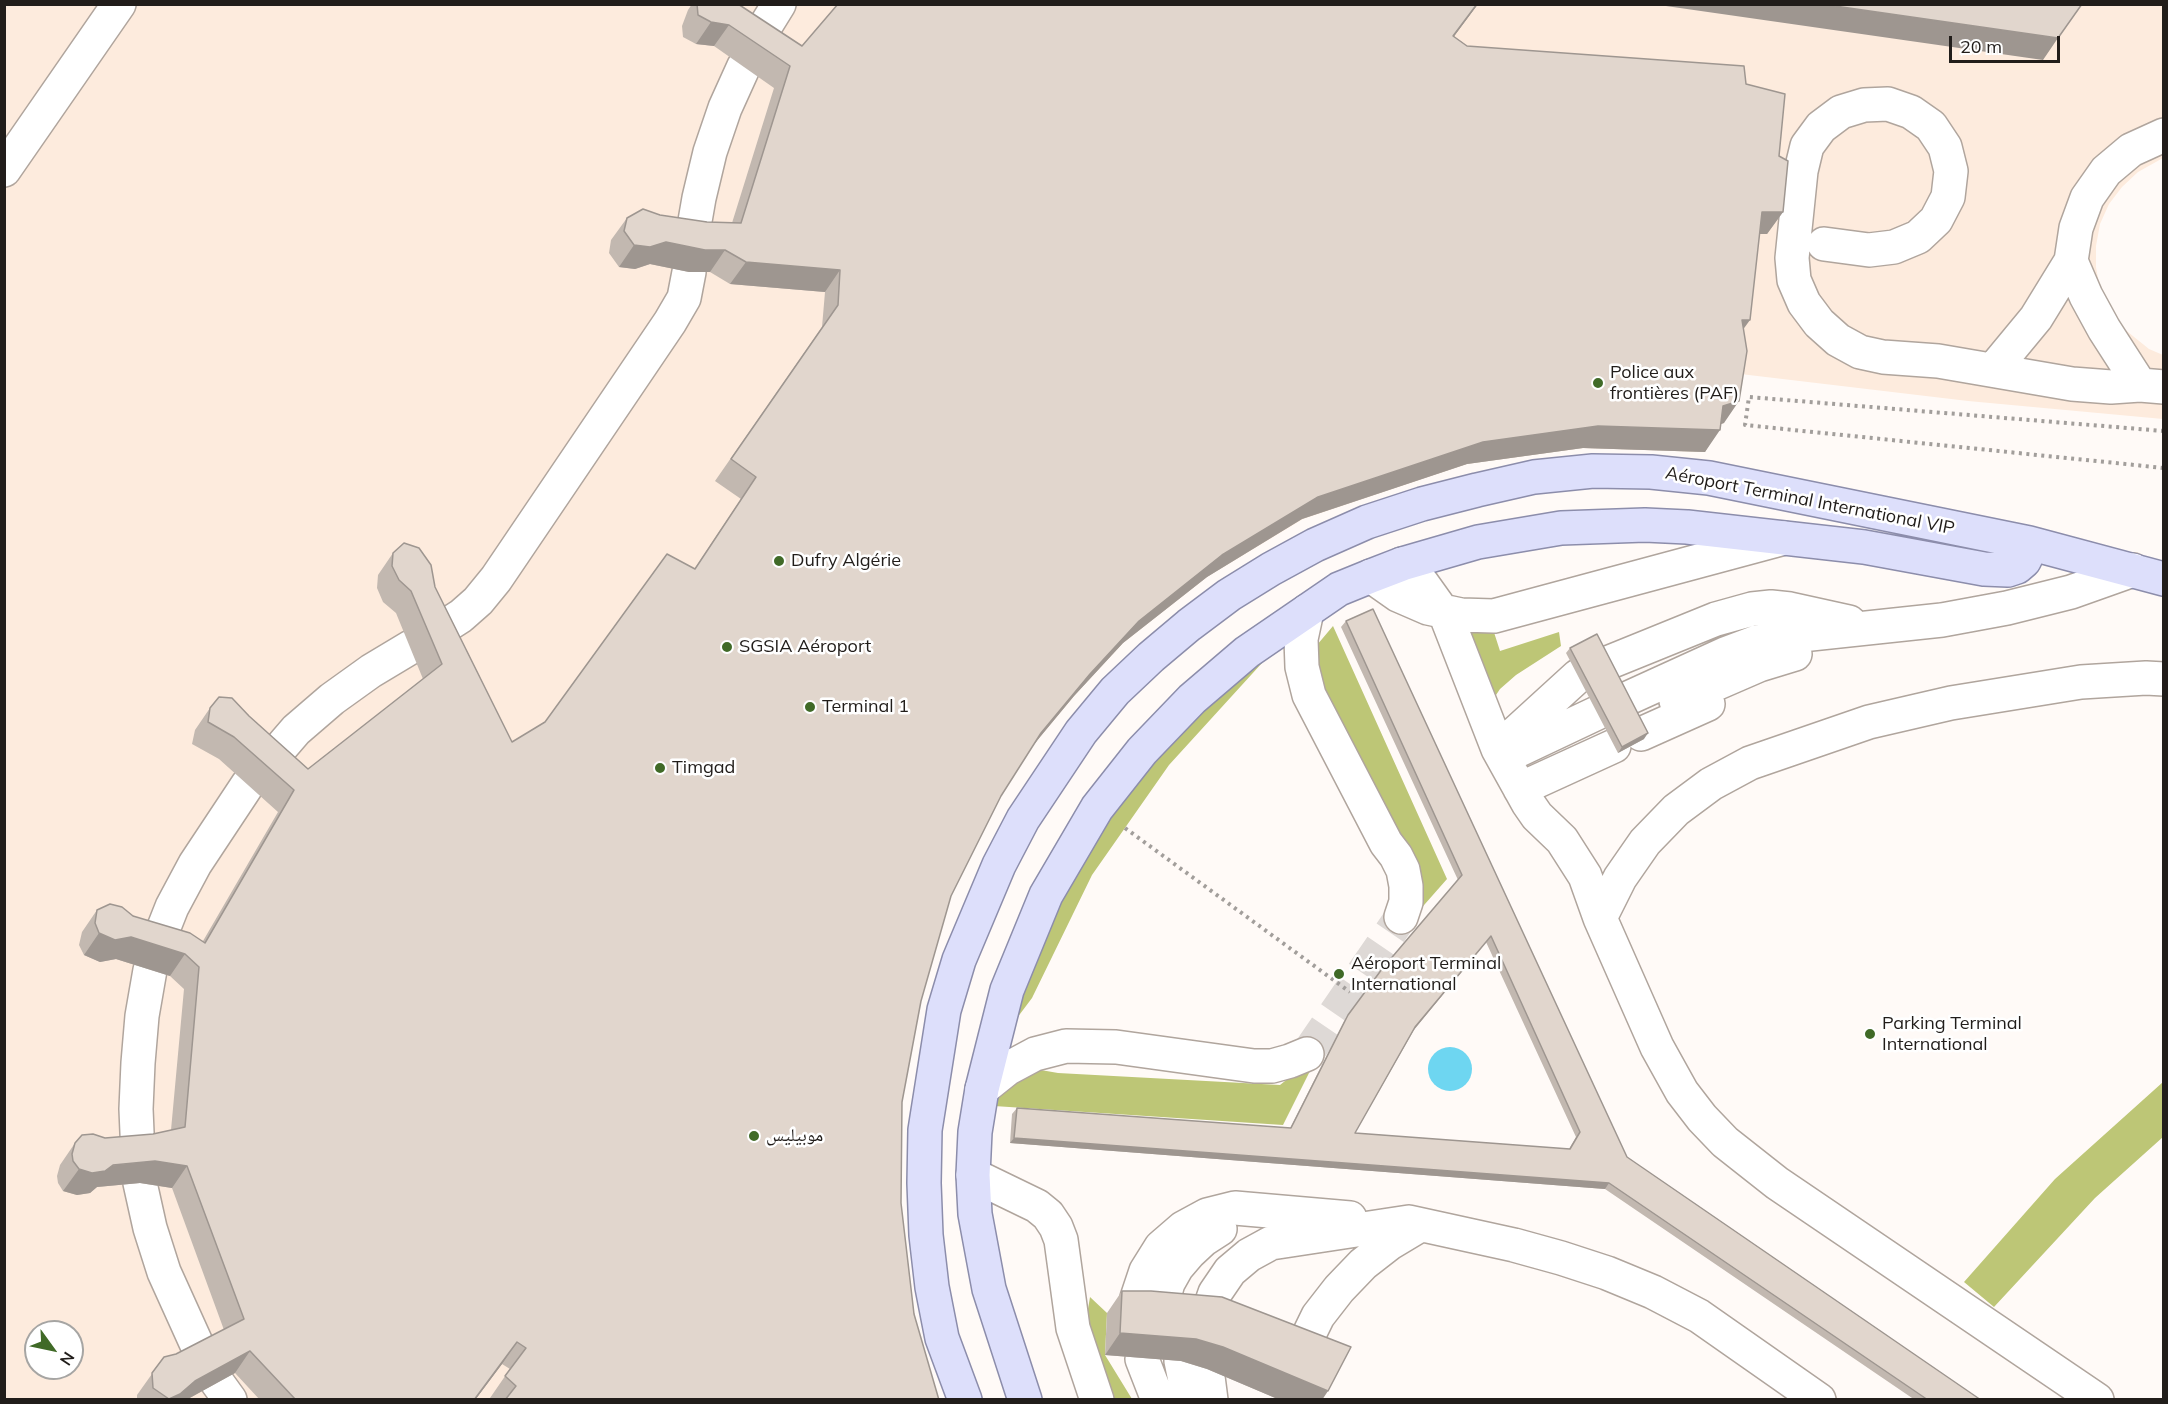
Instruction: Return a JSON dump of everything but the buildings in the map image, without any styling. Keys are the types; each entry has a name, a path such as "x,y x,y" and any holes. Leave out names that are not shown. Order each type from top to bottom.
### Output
{"main road":[{"name":"Aéroport Terminal International VIP","path":"965,1400 942,1338 932,1287 924,1183 925,1130 947,1000 962,951 999,865 1023,819 1081,732 1115,691 1189,625 1229,595 1315,545 1367,522 1422,504 1534,477 1593,471 1651,472 1709,478 2029,543 2153,573"},
{"path":"1025,1400 989,1289 975,1214 973,1175 975,1132 982,1089 1007,990 1046,896 1098,808 1142,751 1192,699 1247,652 1339,589 1402,564 1478,542 1520,534 1582,527 1645,525 1786,537 1864,547 1984,569 2008,570 2024,561 2029,543"}],"street":[{"path":"4,170 119,4"},
{"path":"216,1379 164,1272 150,1227 139,1169 135,1109 142,1016 152,960 172,907 195,864 256,775 297,730 332,699 371,671 460,616 478,601 496,579 670,322 684,298 699,198 710,152 725,108 748,56 779,4"},
{"path":"1824,244 1869,250 1894,247 1918,237 1936,220 1948,197 1951,171 1945,147 1931,126 1911,112 1888,104 1876,104 1841,112 1821,127 1807,146 1801,171 1792,258 1794,279 1804,303 1819,323 1838,340 1860,352 1883,357 1938,361 2081,385 2152,386"},
{"path":"1993,370 2036,318 2071,261 2076,228 2087,198 2106,171 2131,150 2163,135"},
{"path":"2071,261 2104,329 2152,386"},
{"path":"1371,576 1398,595 1428,608 1461,615 1494,616 1786,537"},
{"path":"1402,564 1422,583 1443,611 1508,767 1538,816 1574,856 1585,876 1600,918 1657,1047 1682,1092 1702,1118 1725,1142 1777,1183 2097,1400"},
{"path":"1508,767 1610,705 1757,642 1792,636 1942,620 2007,608 2153,573"},
{"path":"1307,611 1301,639 1302,667 1309,695 1386,843 1403,870 1406,894 1401,917"},
{"path":"1600,918 1620,878 1645,842 1676,810 1711,784 1750,763 1869,722 1951,703 2081,682 2163,679"},
{"path":"1508,767 1610,705"},
{"path":"982,1089 1007,1069 1035,1054 1065,1046 1116,1047 1254,1066 1272,1066 1307,1054"},
{"path":"973,1175 1037,1206 1048,1215 1056,1227 1061,1240 1073,1328 1097,1400"},
{"path":"1414,1224 1271,1242 1249,1255 1230,1271 1215,1293 1170,1316 1168,1283 1177,1267 1189,1252 1218,1230 1235,1222 1254,1218 1414,1224 1514,1245 1561,1258 1607,1273 1653,1292 1699,1316 1819,1400"},
{"path":"1299,1355 1318,1316 1339,1289 1363,1264 1414,1224"},
{"path":"1158,1400 1181,1369"},
{"path":"1174,1400 1181,1369"},
{"path":"1181,1369 1189,1400"}],"path":[{"path":"2163,431 1749,397 1745,425 2163,468"},
{"path":"1098,808 1350,992"}],"shaded area":[{"path":"5,5 2163,5 2163,158 2138,172 2109,204 2100,224 2096,246 2096,267 2100,289 2118,324 2149,349 2163,355 2163,419 1968,401 1732,373 1724,423 1708,428 1705,452 1583,448 1467,464 1303,519 1207,577 1123,643 1074,696 1025,755 986,818 936,918 887,1124 917,1399 5,1399"}],"green space":[{"path":"1491,623 1500,651 1559,632 1561,646 1516,675 1500,689 1484,713 1467,624"},
{"path":"1333,626 1447,879 1410,921 1319,681 1317,645"},
{"path":"1251,659 1262,663 1169,765 1092,875 1032,998 1017,1018 1028,941 1093,822"},
{"path":"1330,1037 1283,1125 994,1106 1002,1090 1035,1069 1058,1073 1280,1085 1300,1069"},
{"path":"2163,1082 2163,1137 2095,1198 1994,1307 1964,1282 2055,1179"},
{"path":"1090,1297 1107,1313 1105,1355 1132,1399 1104,1399 1081,1351"}],"water":[{"path":"1450,1047 1465,1054 1472,1069 1465,1084 1450,1091 1435,1084 1428,1069 1435,1054"}],"tunnel":[{"path":"1307,1054 1401,917"}],"place":[{"name":"Police aux frontières (PAF)","path":"1598,383"},
{"name":"Dufry Algérie","path":"779,561"},
{"name":"SGSIA Aéroport","path":"727,647"},
{"name":"Terminal 1","path":"810,707"},
{"name":"Timgad","path":"660,768"},
{"name":"Aéroport Terminal International","path":"1339,974"},
{"name":"Parking Terminal International","path":"1870,1034"},
{"name":"موبيليس","path":"754,1136"}]}
